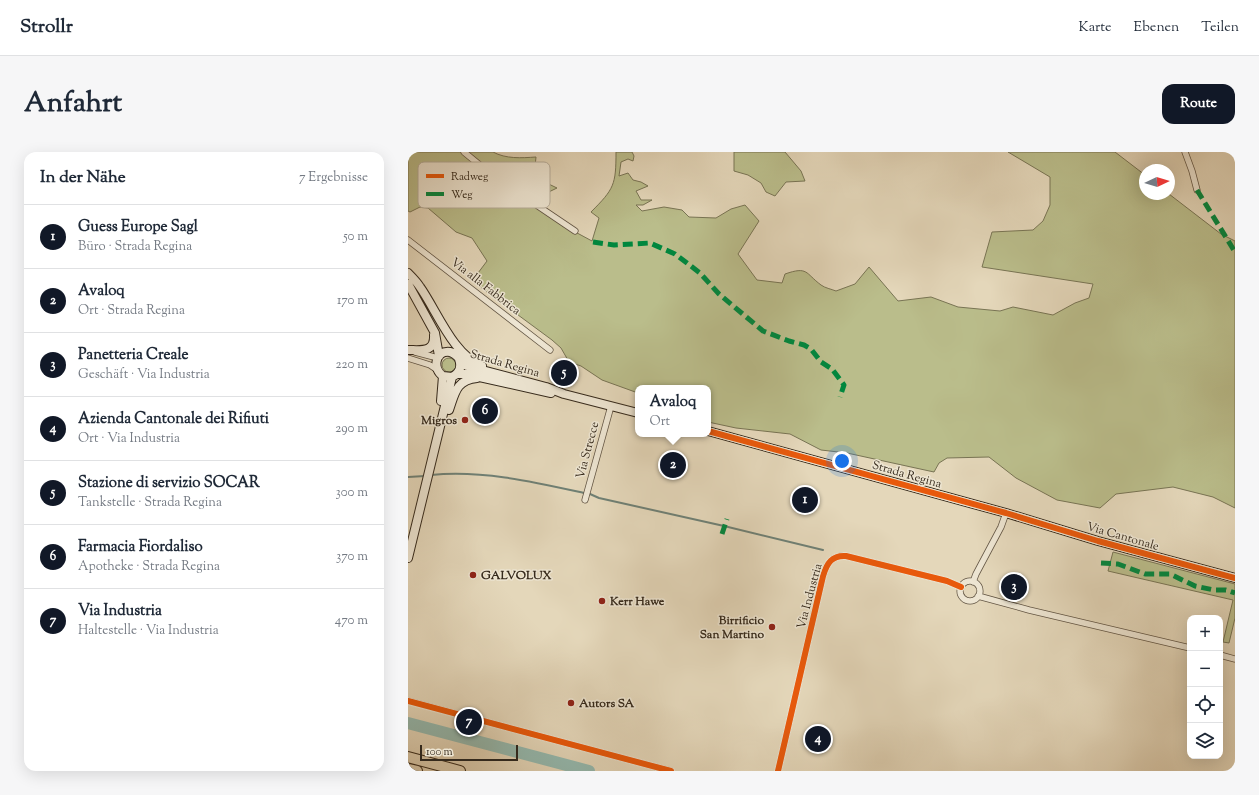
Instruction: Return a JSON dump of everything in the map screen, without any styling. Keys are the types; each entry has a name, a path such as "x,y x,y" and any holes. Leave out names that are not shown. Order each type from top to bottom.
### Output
{"highway":[{"path":"408,757 460,771"},
{"path":"408,769 417,771"}],"main road":[{"name":"Strada Regina","path":"408,273 463,364 546,387 564,394 635,412"},
{"path":"408,273 419,285 451,338 466,357 479,365 520,380"},
{"path":"408,284 433,329 438,343 436,369 443,376 443,393 430,450 427,476"},
{"path":"408,350 424,350 431,347 435,340 433,329"},
{"path":"408,558 427,476 454,375 460,367 458,357 450,352 446,352 438,357"},
{"path":"443,376 462,373 544,392 564,394"},
{"path":"434,452 439,444 457,389 467,380 484,378"},
{"name":"Strada Regina","path":"711,432 1006,513"},
{"name":"Via Cantonale","path":"1006,513 1098,541 1235,578"}],"street":[{"path":"464,152 476,162"},
{"path":"1185,152 1197,190"},
{"path":"540,208 575,232"},
{"name":"Via alla Fabbrica","path":"408,240 550,350"},
{"path":"408,350 438,357"},
{"path":"408,358 430,365 436,369"},
{"name":"Via Strecce","path":"585,500 611,406"},
{"path":"973,582 1001,527 1006,513"},
{"name":"Via Industria","path":"778,771 823,576 830,560 837,557 846,556 947,581 961,588"},
{"path":"973,582 979,590 978,596 973,600 966,600 962,596 961,588 964,583 973,582"},
{"path":"978,596 1029,610 1187,647"},
{"path":"1223,656 1235,659"},
{"path":"408,701 671,771"}],"green space":[{"path":"408,152 493,152 508,157 536,157 536,162 418,162 418,208 410,212 408,211"},
{"path":"616,152 632,152 634,156 633,161 628,159 621,162 619,176 628,173 633,180 648,186 636,191 641,200 652,200 643,205 636,205 642,211 664,207 682,210 689,217 716,218 731,209 745,205 759,221 738,254 757,280 782,283 785,274 802,271 809,274 826,288 836,291 855,284 869,267 898,301 931,297 958,307 1000,311 1013,307 1053,315 1075,303 1089,298 1093,284 982,267 992,232 1033,230 1043,221 1050,205 1050,177 1008,152 1115,152 1139,170 1139,200 1175,200 1175,199 1221,234 1235,241 1235,508 1213,497 1173,487 1116,494 1100,508 1057,500 1016,478 989,457 947,458 939,463 934,472 847,453 821,450 790,434 736,428 711,423 711,385 635,385 635,392 602,380 581,366 569,362 561,348 552,340 472,281 487,261 472,238 456,232 428,208 540,208 566,227 592,241 599,218 591,212 605,198 612,186 615,172"},
{"path":"734,152 785,152 801,171 805,181 786,182 775,196 766,192 761,183 748,175 734,171"},
{"path":"550,185 557,188 550,191"},
{"path":"449,358 454,360 456,365 454,370 449,372 444,370 442,365 444,360"},
{"path":"1113,552 1235,584 1235,618 1229,643 1223,642 1233,600 1108,571"}],"waterway":[{"path":"431,475 470,474 508,478 584,493"},
{"path":"408,477 425,476"},
{"path":"590,494 599,498 823,550"},
{"path":"408,723 589,771"}],"marked path":[{"path":"1197,190 1235,252"},
{"path":"593,242 614,245 650,243 675,254 700,273 719,294 763,331 804,345 811,349 821,362 832,369 844,385 840,397"},
{"path":"722,534 727,519"},
{"path":"1101,563 1118,564 1145,574 1170,574 1195,586 1214,590 1226,590 1235,593"}],"cycle path":[{"path":"711,432 1235,578"},
{"path":"778,771 823,576 828,564 834,558 846,556 947,581 961,587"},
{"path":"408,701 671,771"}],"place":[{"name":"Stazione di servizio SOCAR","path":"564,373"},
{"name":"Farmacia Fiordaliso","path":"485,411"},
{"name":"Migros","path":"465,420"},
{"name":"Avaloq","path":"673,465"},
{"name":"Guess Europe Sagl","path":"805,500"},
{"name":"GALVOLUX","path":"473,575"},
{"name":"Panetteria Creale","path":"1014,587"},
{"name":"Kerr Hawe","path":"602,601"},
{"name":"Birrificio San Martino","path":"772,627"},
{"name":"Autors SA","path":"571,703"},
{"name":"Via Industria","path":"469,722"},
{"name":"Azienda Cantonale dei Rifiuti","path":"818,739"}]}
